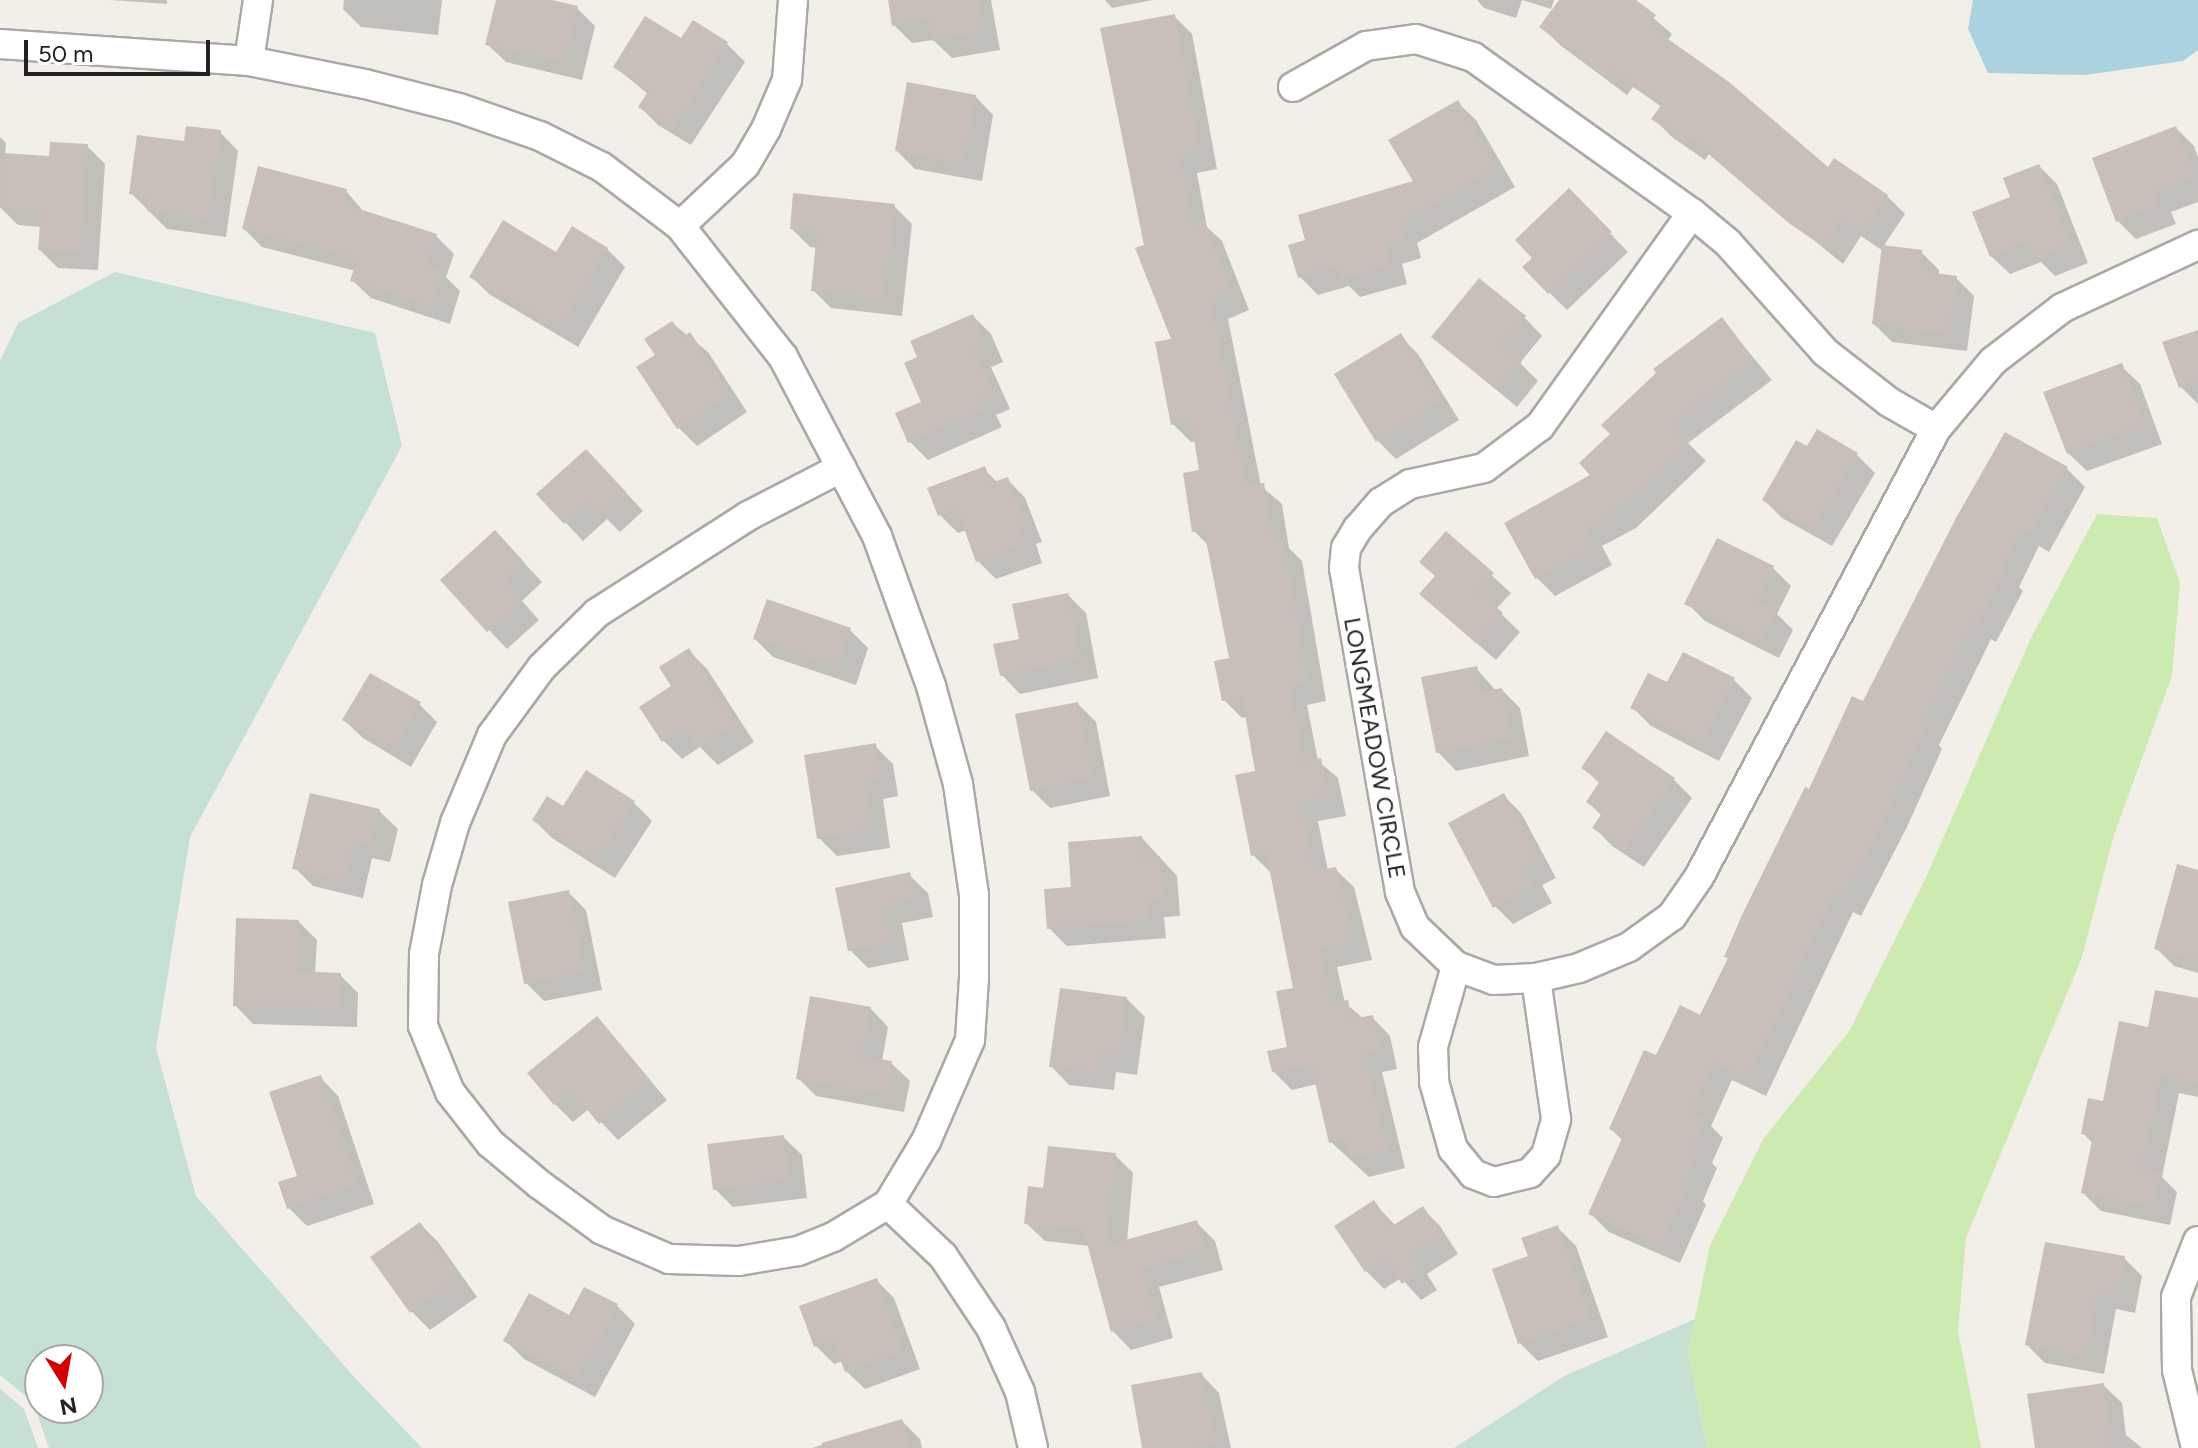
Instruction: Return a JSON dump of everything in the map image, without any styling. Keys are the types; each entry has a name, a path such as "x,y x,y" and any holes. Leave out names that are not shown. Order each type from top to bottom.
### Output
{"street":[{"path":"249,61 258,0"},
{"path":"680,226 745,165 766,129 787,80 793,0"},
{"path":"1293,87 1366,46 1416,39 1473,57 1692,213 1728,243 1825,352 1889,402 1936,429"},
{"path":"0,44 249,61 432,101 540,136 602,167 680,226 783,357 877,536 931,686 958,784 974,895 970,1040 926,1141 888,1204 833,1237 798,1251 739,1261 669,1259 602,1230 490,1143 450,1092 423,1026 424,954 437,885 455,823 492,735 542,667 597,613 748,516 841,468"},
{"name":"LONGMEADOW CIRCLE","path":"1692,213 1540,426 1484,468 1410,484 1381,502 1358,528 1346,548 1344,568 1400,892 1415,927 1456,966 1494,980 1536,978 1579,968 1629,947 1672,916 1699,877 1936,429 1993,361 2062,308 2198,245"},
{"path":"1456,966 1433,1047 1434,1082 1453,1149 1473,1174 1494,1182 1530,1173 1546,1155 1556,1119 1536,978"},
{"path":"888,1204 943,1256 991,1328 1020,1392 1033,1448"},
{"path":"2196,1448 2177,1370 2176,1297 2198,1241"}],"green space":[{"path":"115,272 375,333 402,446 190,837 156,1048 196,1196 356,1379 422,1448 49,1448 41,1424 104,1424 104,1344 24,1344 24,1395 0,1375 0,361 18,323"},
{"path":"2097,514 2157,518 2180,583 2172,676 2113,838 2082,957 1966,1238 1958,1331 1981,1448 1707,1448 1688,1352 1710,1245 1764,1138 1850,1030 1927,875 2030,640"},
{"path":"1695,1319 1688,1352 1707,1448 1454,1448 1564,1376"},
{"path":"0,1389 24,1409 24,1424 29,1424 38,1448 0,1448"}],"water":[{"path":"1973,0 2198,0 2198,50 2183,61 2085,75 1988,73 1968,29"}],"building":[{"path":"496,0 552,0 578,6 564,63 485,45"},
{"path":"888,0 981,0 983,32 932,41 928,20 892,26"},
{"path":"1559,0 1636,0 1656,15 1648,25 1729,82 1828,167 1834,158 1888,195 1862,233 1842,220 1824,247 1790,224 1690,138 1687,143 1651,119 1662,104 1614,71 1608,79 1539,27"},
{"path":"1175,14 1200,151 1180,155 1193,225 1204,221 1232,292 1211,301 1247,486 1264,483 1274,543 1284,541 1308,683 1290,687 1304,761 1321,758 1329,798 1301,803 1314,871 1336,867 1355,942 1320,949 1332,1003 1348,1000 1352,1019 1373,1015 1380,1051 1365,1054 1388,1150 1349,1159 1344,1140 1329,1143 1311,1065 1272,1072 1267,1051 1287,1047 1276,991 1293,988 1266,852 1251,856 1235,775 1255,771 1242,697 1222,701 1214,661 1229,658 1204,530 1192,532 1183,473 1199,470 1191,421 1171,425 1155,342 1171,339 1135,248 1144,245 1100,28"},
{"path":"645,16 681,38 693,20 728,42 673,129 638,107 649,90 613,67"},
{"path":"907,82 976,95 964,164 895,151"},
{"path":"1458,100 1498,168 1400,225 1404,240 1385,246 1390,266 1340,280 1336,267 1298,278 1288,245 1305,240 1298,215 1413,181 1388,140"},
{"path":"186,126 221,130 208,220 147,211 149,197 129,194 137,135 184,141"},
{"path":"2176,126 2196,178 2155,193 2159,206 2116,222 2092,158"},
{"path":"50,142 88,144 80,253 38,250 41,211 0,208 2,153 49,156"},
{"path":"2039,164 2071,245 2035,259 2028,242 1990,257 1972,212 2010,197 2003,178"},
{"path":"258,166 347,189 344,204 437,234 426,265 443,271 431,307 350,281 357,259 242,229"},
{"path":"1569,188 1612,232 1548,294 1522,267 1532,258 1515,240"},
{"path":"793,193 895,204 884,299 811,291 817,233 790,229"},
{"path":"503,220 556,252 572,226 608,248 559,330 469,277"},
{"path":"1882,245 1922,250 1920,271 1957,276 1949,334 1872,324"},
{"path":"1479,278 1526,316 1502,345 1522,361 1498,391 1431,337"},
{"path":"973,314 986,344 974,349 993,391 980,397 985,409 908,443 895,413 921,402 904,363 917,357 910,341"},
{"path":"1722,317 1755,361 1672,424 1689,442 1617,511 1585,528 1595,546 1535,579 1504,523 1590,475 1579,463 1610,434 1601,425 1656,373 1653,369"},
{"path":"672,321 683,337 690,332 731,394 677,429 636,367 655,355 644,339"},
{"path":"2198,330 2198,381 2179,388 2162,342"},
{"path":"1401,333 1442,401 1376,442 1334,374"},
{"path":"2122,363 2145,425 2067,454 2043,392"},
{"path":"1817,429 1858,453 1813,530 1762,500 1796,440 1807,446"},
{"path":"2005,432 2068,467 2030,535 2020,530 2001,569 2006,571 1978,625 1973,622 1921,727 1925,729 1889,809 1843,899 1834,895 1748,1079 1714,1063 1692,1112 1706,1118 1693,1146 1700,1148 1685,1183 1689,1185 1661,1247 1588,1214 1623,1136 1609,1129 1644,1050 1656,1055 1680,1005 1700,1015 1728,958 1724,957 1742,915 1805,787 1809,789 1852,696 1863,701 1956,518"},
{"path":"586,449 626,492 601,515 589,502 564,524 536,494"},
{"path":"985,466 991,483 1008,477 1025,524 1019,526 1025,544 976,562 957,509 938,516 927,488"},
{"path":"495,530 525,563 505,582 522,601 487,632 440,580"},
{"path":"1446,531 1494,573 1478,591 1503,613 1477,644 1419,594 1435,576 1419,562"},
{"path":"1717,538 1774,566 1757,601 1776,611 1761,641 1684,604"},
{"path":"1068,593 1081,660 1000,676 993,644 1019,639 1012,604"},
{"path":"767,599 851,628 838,668 753,639"},
{"path":"689,648 737,724 698,748 685,728 662,742 639,707 671,686 659,667"},
{"path":"1683,652 1735,678 1701,744 1630,708 1648,673 1667,682"},
{"path":"1477,666 1482,692 1502,688 1512,739 1436,753 1421,677"},
{"path":"370,673 421,702 393,750 342,720"},
{"path":"1078,702 1093,778 1030,791 1015,714"},
{"path":"1606,731 1675,778 1625,850 1592,828 1602,813 1586,802 1600,781 1581,768"},
{"path":"876,743 881,778 865,781 873,830 817,839 804,755"},
{"path":"586,770 635,801 596,861 532,820 547,796 563,806"},
{"path":"310,793 380,809 372,845 355,841 345,881 292,869"},
{"path":"1504,793 1540,859 1525,867 1535,885 1493,908 1448,823"},
{"path":"1142,836 1144,857 1160,856 1163,898 1147,900 1148,921 1047,929 1044,889 1071,887 1068,842"},
{"path":"2177,864 2198,870 2198,961 2154,949"},
{"path":"910,872 916,899 885,906 892,942 848,951 835,888"},
{"path":"569,890 585,972 524,984 508,902"},
{"path":"236,918 299,920 297,971 341,973 340,1009 233,1006"},
{"path":"1060,988 1127,997 1119,1058 1099,1055 1096,1073 1049,1067"},
{"path":"2155,990 2198,998 2198,1084 2161,1076 2142,1169 2160,1172 2153,1208 2081,1193 2093,1136 2081,1134 2088,1098 2103,1101 2119,1021 2148,1027"},
{"path":"810,996 871,1007 862,1056 892,1061 887,1095 796,1079"},
{"path":"597,1016 651,1081 599,1124 571,1090 554,1105 527,1073"},
{"path":"321,1075 357,1186 287,1209 278,1182 297,1176 269,1092"},
{"path":"784,1135 790,1180 713,1190 707,1144"},
{"path":"1048,1146 1116,1153 1107,1245 1197,1220 1206,1252 1142,1269 1156,1320 1111,1332 1083,1229 1024,1224 1028,1186 1043,1188"},
{"path":"1374,1200 1392,1226 1423,1206 1442,1235 1411,1256 1421,1271 1402,1284 1385,1259 1365,1272 1334,1226"},
{"path":"420,1222 460,1278 410,1313 370,1257"},
{"path":"1558,1225 1591,1319 1518,1344 1492,1269 1528,1256 1521,1238"},
{"path":"2045,1242 2125,1256 2117,1296 2098,1292 2086,1357 2025,1345"},
{"path":"877,1278 903,1351 845,1372 833,1341 814,1347 799,1306"},
{"path":"584,1287 618,1304 577,1380 503,1341 529,1293 569,1315"},
{"path":"1202,1372 1217,1444 1194,1448 1142,1448 1131,1385"},
{"path":"2104,1383 2113,1448 2035,1448 2027,1394"},
{"path":"902,1419 911,1448 822,1448 822,1443"}]}
